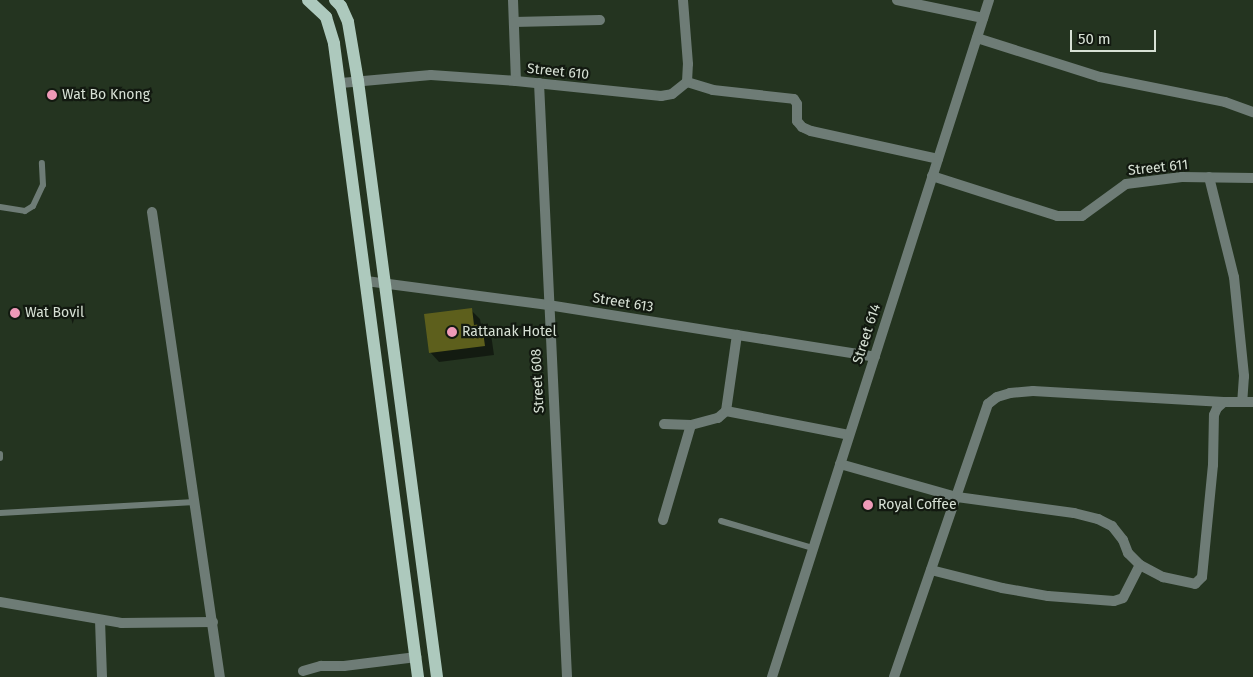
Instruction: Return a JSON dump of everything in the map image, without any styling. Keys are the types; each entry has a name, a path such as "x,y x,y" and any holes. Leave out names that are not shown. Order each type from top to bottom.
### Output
{"main road":[{"path":"308,0 326,17 331,28 341,83 418,677"},
{"path":"335,0 341,6 348,22 358,81 437,677"}],"street":[{"path":"514,0 516,81"},
{"path":"682,0 688,64 687,82 713,90 794,99 797,104 797,121 802,127 811,131 938,159"},
{"path":"897,0 983,18"},
{"name":"Street 614","path":"772,677 989,0"},
{"path":"514,22 600,20"},
{"path":"977,38 1100,76 1224,102 1253,112"},
{"name":"Street 610","path":"341,83 431,75 539,83 660,96 672,94 687,82"},
{"name":"Street 608","path":"539,83 567,677"},
{"name":"Street 611","path":"932,176 1057,216 1082,216 1126,184 1182,177 1253,178"},
{"path":"1210,178 1234,277 1244,376 1242,402"},
{"path":"152,212 220,677"},
{"name":"Street 613","path":"366,281 548,305 874,357"},
{"path":"664,424 691,425 718,418 726,411 737,335"},
{"path":"894,677 988,404 997,397 1010,392 1033,391 1253,402"},
{"path":"840,464 957,497 1074,513 1098,519 1112,526 1123,540 1128,552 1140,565 1163,577 1195,584 1202,577 1213,465 1214,415 1217,408 1224,402"},
{"path":"726,411 849,435"},
{"path":"663,520 691,425"},
{"path":"931,570 1002,588 1039,595 1114,601 1123,598 1140,565"},
{"path":"0,602 100,620 154,624 213,622"},
{"path":"100,620 102,677"},
{"path":"303,671 320,666 344,666 416,656"}],"lane":[{"path":"0,207 26,211 33,206 43,185 42,164"},
{"path":"0,513 195,502"},
{"path":"720,521 813,548"}],"building":[{"path":"472,308 474,325 482,324 485,346 429,353 424,314"}],"place":[{"name":"Wat Bo Knong","path":"52,95"},
{"name":"Wat Bovil","path":"15,313"},
{"name":"Rattanak Hotel","path":"452,332"},
{"name":"Royal Coffee","path":"868,505"}]}
